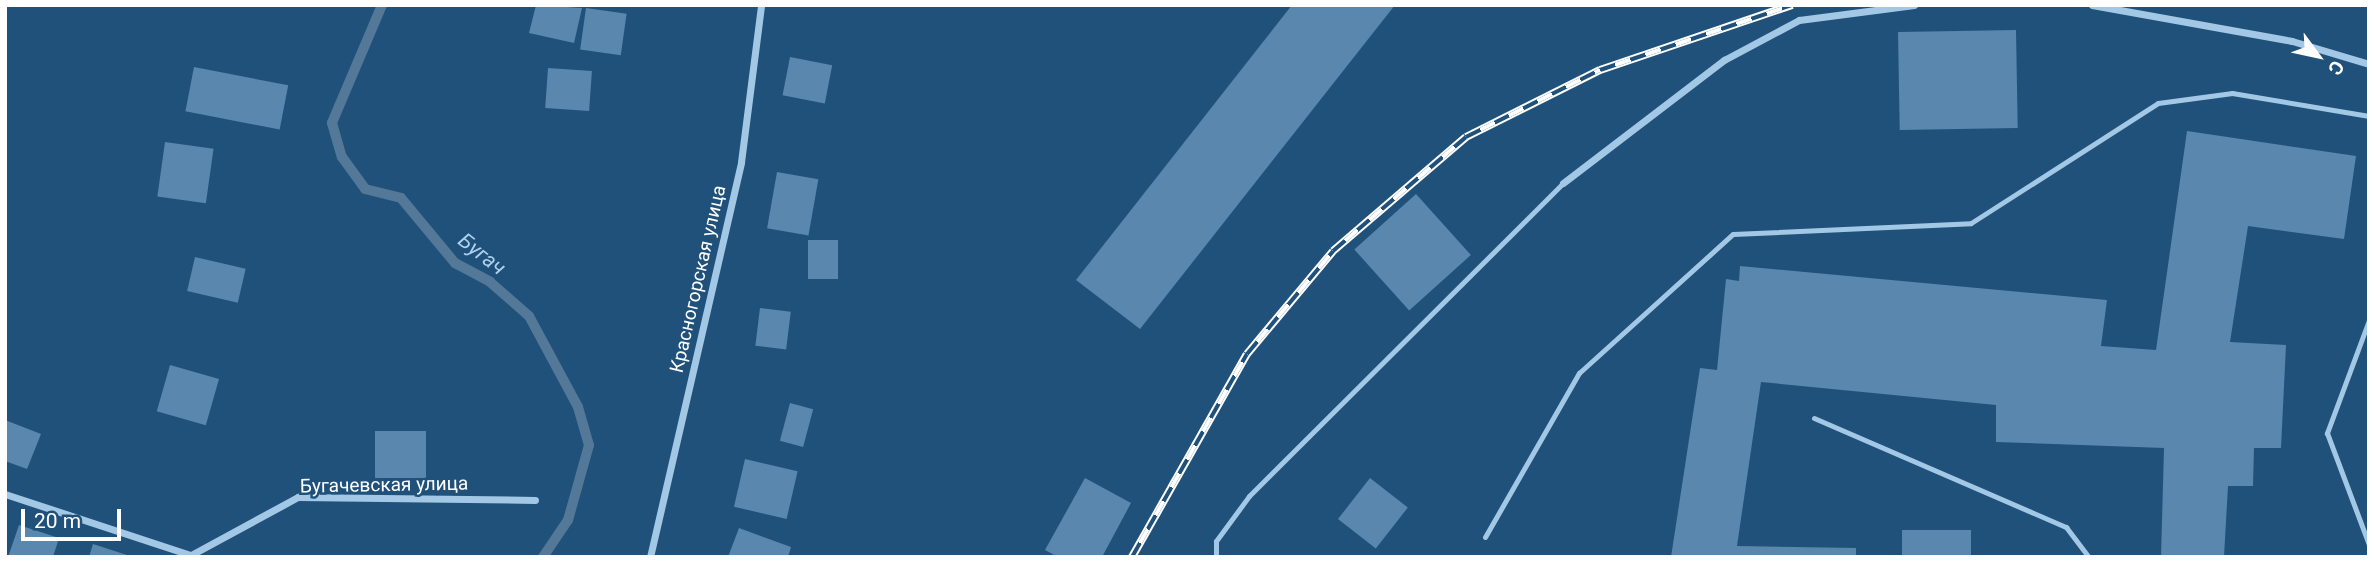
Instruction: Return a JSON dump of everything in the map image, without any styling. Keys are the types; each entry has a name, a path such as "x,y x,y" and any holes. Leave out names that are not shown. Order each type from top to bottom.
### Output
{"street":[{"name":"Красногорская улица","path":"650,557 741,162 761,5"},
{"path":"1563,183 1724,60 1799,20 1914,5"},
{"path":"2092,5 2292,41 2369,64"},
{"name":"Бугачевская улица","path":"5,494 191,555 298,497 535,500"}],"lane":[{"path":"1485,537 1578,373 1732,234 1971,223 2158,103 2232,93 2369,116"},
{"path":"1216,557 1216,541 1250,496 1563,183"},
{"path":"2369,320 2327,433 2369,545"},
{"path":"1814,418 2066,527 2090,557"}],"building":[{"path":"536,5 582,8 574,43 529,33"},
{"path":"1292,5 1395,5 1140,329 1076,280"},
{"path":"586,8 627,14 621,55 580,50"},
{"path":"2016,30 2018,128 1900,130 1898,32"},
{"path":"790,57 832,65 825,103 783,95"},
{"path":"194,67 288,85 280,129 185,111"},
{"path":"548,68 592,71 589,111 545,108"},
{"path":"2187,131 2356,156 2344,239 2248,226 2230,342 2286,345 2281,448 2254,448 2253,486 2228,486 2224,557 2161,557 2164,448 1996,442 1996,405 1761,382 1737,546 1856,548 1856,557 1671,557 1700,368 1717,370 1726,279 1739,281 1740,266 2107,300 2101,346 2156,350"},
{"path":"165,142 214,149 206,203 157,196"},
{"path":"777,172 818,179 808,235 767,228"},
{"path":"1416,194 1471,255 1409,310 1354,250"},
{"path":"808,240 838,240 838,279 808,279"},
{"path":"195,257 246,269 238,303 187,291"},
{"path":"760,308 791,312 786,349 755,346"},
{"path":"170,365 219,379 206,425 157,411"},
{"path":"790,403 813,409 803,447 780,441"},
{"path":"5,420 41,434 27,469 5,461"},
{"path":"375,431 426,431 426,478 375,478"},
{"path":"745,459 798,471 787,519 734,507"},
{"path":"1085,478 1131,503 1102,557 1058,557 1045,550"},
{"path":"1370,478 1408,508 1376,549 1338,519"},
{"path":"19,525 59,538 53,557 8,557"},
{"path":"739,528 791,547 788,557 728,557"},
{"path":"1902,530 1971,530 1971,557 1902,557"},
{"path":"93,544 127,555 127,557 89,557"}],"waterway":[{"name":"Бугач","path":"382,5 332,123 342,157 365,189 401,198 455,263 490,282 529,316 578,407 589,445 568,520 543,557"}],"railway":[{"path":"1132,557 1247,354 1333,251 1466,137 1600,70 1792,5"}]}
